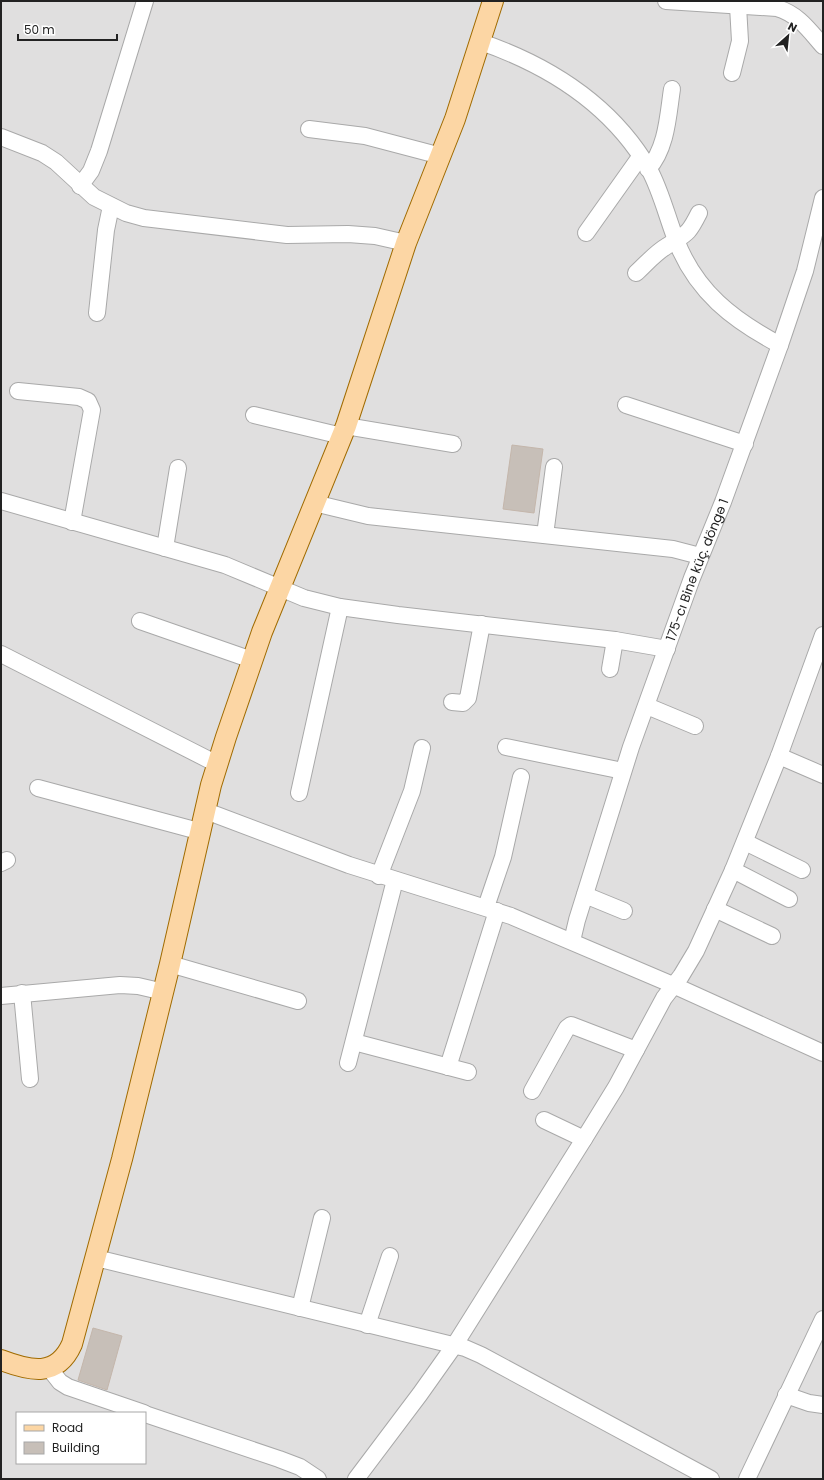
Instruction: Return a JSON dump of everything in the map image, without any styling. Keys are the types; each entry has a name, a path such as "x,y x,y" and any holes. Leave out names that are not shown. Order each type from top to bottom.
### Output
{"main road":[{"path":"1,1360 31,1369 49,1368 62,1361 72,1344 96,1258 164,992 217,764 252,660 279,589 344,431 406,243 455,119 493,1"}],"street":[{"path":"80,186 91,171 99,151 145,1"},
{"path":"666,1 738,6 758,4 788,11 797,17 823,46"},
{"path":"732,73 740,41 738,6"},
{"path":"481,42 533,62 582,93 597,105 615,123 644,163 656,183 676,241 687,264 699,283 714,300 745,326 780,345"},
{"path":"586,233 644,163 659,153 665,132 672,89"},
{"path":"309,129 365,136 441,156"},
{"path":"1,137 42,152 56,162 80,186 94,197 111,206 144,218 287,235 348,234 376,236 406,243"},
{"name":"175-cı Binə küç. döngə 1","path":"572,941 584,895 623,771 700,556 744,444 805,271 823,198"},
{"path":"97,313 106,230 111,206"},
{"path":"636,274 656,254 684,236 692,228 699,213"},
{"path":"18,391 79,397 88,401 92,410 72,522"},
{"path":"626,405 744,444"},
{"path":"254,415 344,431 454,444"},
{"path":"545,535 554,467"},
{"path":"165,548 178,468"},
{"path":"1,501 226,565 252,575 279,589 304,598 340,607 615,640 667,649"},
{"path":"314,503 368,516 673,549 700,556"},
{"path":"299,793 340,607"},
{"path":"140,621 252,660"},
{"path":"452,702 464,703 468,698 482,624"},
{"path":"356,1479 454,1346 584,1140 673,985 681,976 696,951 734,870 779,756 823,635"},
{"path":"610,669 615,640"},
{"path":"1,654 217,764"},
{"path":"647,706 695,726"},
{"path":"506,747 623,771"},
{"path":"380,876 412,791 422,748"},
{"path":"779,756 823,775"},
{"path":"448,1067 492,909 521,777"},
{"path":"38,788 202,832"},
{"path":"206,811 380,876 492,909 572,941 823,1053"},
{"path":"745,842 802,870"},
{"path":"734,870 789,899"},
{"path":"348,1063 395,880"},
{"path":"584,895 624,911"},
{"path":"716,909 772,936"},
{"path":"170,964 298,1001"},
{"path":"1,996 120,985 138,986 164,992"},
{"path":"22,994 30,1079"},
{"path":"532,1091 567,1028 571,1025 636,1050"},
{"path":"354,1042 468,1072"},
{"path":"544,1120 584,1140"},
{"path":"300,1308 322,1218"},
{"path":"366,1325 390,1256"},
{"path":"96,1258 454,1346 481,1355 711,1479"},
{"path":"747,1479 823,1318"},
{"path":"49,1368 60,1382 68,1387 141,1412"},
{"path":"786,1394 809,1403 823,1405"},
{"path":"146,1414 279,1459 300,1468 318,1479"}],"shaded area":[{"path":"1,1 823,1 823,1479 1,1479"}],"building":[{"path":"512,445 543,449 534,513 503,509"},
{"path":"93,1328 122,1336 107,1390 78,1380"}]}
